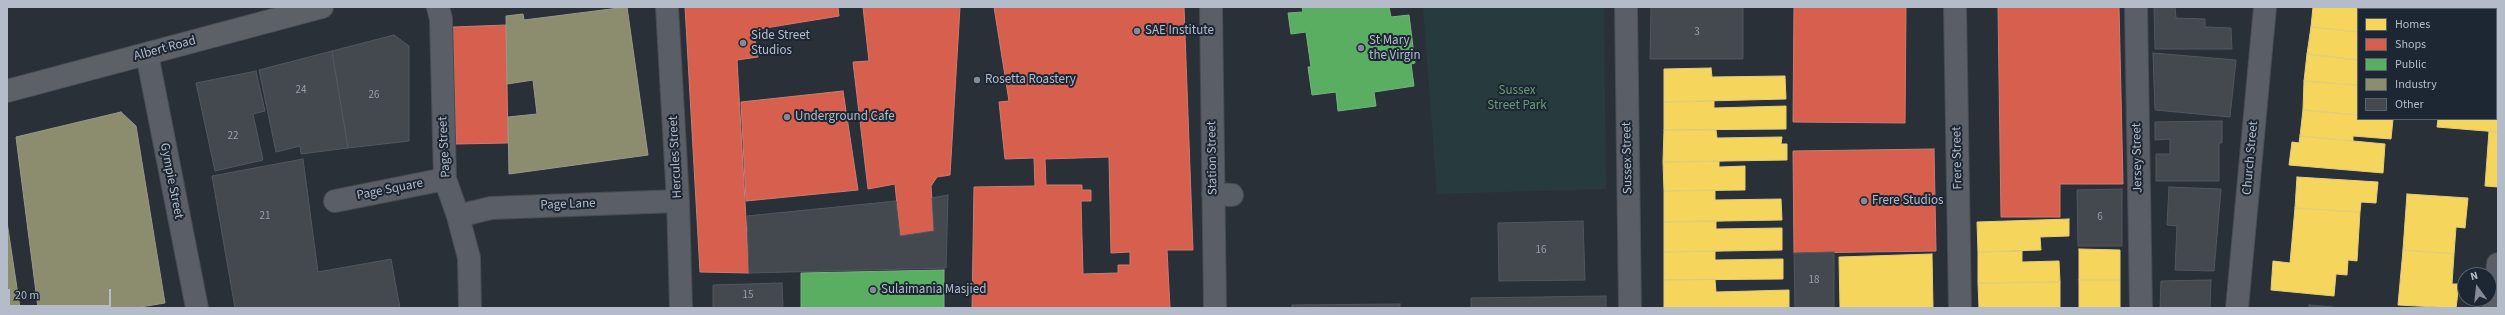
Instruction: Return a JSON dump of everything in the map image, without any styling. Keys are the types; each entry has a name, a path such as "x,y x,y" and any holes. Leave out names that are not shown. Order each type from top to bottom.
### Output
{"main road":[{"name":"Albert Road","path":"7,91 322,7"}],"street":[{"name":"Page Street","path":"438,7 441,19 445,179 458,216 469,258 470,308"},
{"name":"Hercules Street","path":"667,7 678,201 681,308"},
{"name":"Station Street","path":"1211,7 1222,195 1215,308"},
{"name":"Sussex Street","path":"1626,7 1630,308"},
{"name":"Frere Street","path":"1955,7 1960,308"},
{"name":"Jersey Street","path":"2136,7 2141,308"},
{"name":"Church Street","path":"2238,308 2265,7"},
{"name":"Gympie Street","path":"147,54 197,308"},
{"name":"Page Square","path":"335,202 445,179"},
{"name":"Page Lane","path":"458,216 491,208 678,201"},
{"path":"2494,308 2498,264"}],"green space":[{"name":"Sussex Street Park","path":"1423,7 1604,7 1606,189 1437,194"}],"building: Homes":[{"path":"2313,7 2365,7 2357,8 2357,32 2311,27"},
{"path":"2498,7 2498,14 2497,8 2475,8"},
{"path":"2497,21 2498,21 2497,46"},
{"path":"2311,27 2357,32 2357,60 2307,54"},
{"path":"2497,46 2498,46 2497,77"},
{"path":"2307,54 2357,60 2357,85 2304,81"},
{"path":"1711,68 1712,77 1785,76 1786,99 1664,102 1664,69"},
{"path":"2498,77 2498,132 2437,127 2438,120 2497,120"},
{"path":"2304,81 2357,85 2357,115 2303,110"},
{"path":"1714,101 1714,108 1786,106 1786,129 1664,130 1664,102"},
{"path":"2303,110 2357,115 2357,120 2393,120 2391,139 2353,136 2353,141 2300,136"},
{"path":"1664,130 1716,130 1717,138 1782,137 1781,144 1787,144 1787,160 1663,162"},
{"path":"2489,131 2498,132 2498,187 2485,186"},
{"path":"2300,136 2385,144 2383,173 2289,165 2292,142 2299,143"},
{"path":"1719,161 1719,167 1745,166 1745,190 1664,191 1663,162"},
{"path":"2297,177 2378,182 2376,203 2361,202 2360,212 2295,208"},
{"path":"1715,190 1715,200 1781,199 1782,220 1664,222 1664,191"},
{"path":"2407,194 2468,198 2465,228 2456,227 2454,254 2403,250"},
{"path":"2295,208 2360,212 2357,261 2348,260 2347,275 2336,274 2334,296 2271,290 2273,261 2290,263"},
{"path":"2069,219 2069,236 2040,237 2041,250 1978,252 1977,222"},
{"path":"1716,221 1716,229 1782,228 1782,250 1664,252 1664,222"},
{"path":"2079,249 2120,250 2120,280 2079,280"},
{"path":"2403,250 2454,254 2452,284 2457,284 2456,308 2398,305"},
{"path":"1715,251 1715,260 1783,259 1783,279 1664,280 1664,252"},
{"path":"2022,251 2022,262 2059,261 2060,282 1978,283 1978,252"},
{"path":"1932,254 1933,308 1840,308 1839,257"},
{"path":"1715,279 1716,292 1789,290 1789,308 1664,308 1664,280"},
{"path":"2079,280 2120,280 2120,308 2079,308"},
{"path":"2060,282 2060,308 1979,308 1978,283"}],"building: Shops":[{"path":"685,7 838,7 839,16 753,30 758,57 737,60 749,273 700,272"},
{"path":"863,7 960,7 950,175 937,177 931,186 934,231 900,236 895,184 868,189 853,62 869,61"},
{"path":"994,7 1184,7 1193,250 1167,250 1170,308 972,308 974,187 1035,186 1034,158 1005,159 999,102 1009,101","holes":["1109,157 1111,253 1130,252 1130,265 1118,265 1118,273 1083,274 1081,201 1091,201 1091,190 1082,190 1082,185 1046,185 1045,159"]},
{"path":"1794,7 1906,7 1905,123 1793,122"},
{"path":"1998,7 2119,7 2123,184 2060,184 2060,217 2001,217"},
{"path":"506,25 508,143 456,144 453,27"},
{"path":"843,91 858,190 746,201 741,102"},
{"name":"Frere Studios","path":"1934,149 1936,251 1794,253 1793,151"}],"building: Public":[{"name":"St Mary the Virgin","path":"1302,7 1389,7 1391,17 1409,15 1415,63 1411,64 1414,86 1374,92 1376,106 1338,111 1336,92 1312,95 1308,67 1311,67 1306,32 1291,34 1288,13 1303,12"},
{"name":"Sulaimania Masjied","path":"944,270 944,308 801,308 801,273"}],"building: Industry":[{"path":"627,7 648,155 509,174 508,117 537,114 533,80 507,84 506,16 523,14 524,20"},
{"path":"121,112 136,126 165,303 134,308 38,308 16,137"},
{"path":"7,222 20,308 7,308"}],"building: Other":[{"path":"1651,7 1743,7 1743,59 1650,59"},
{"path":"2154,7 2175,7 2176,18 2205,19 2205,27 2231,28 2232,49 2155,49"},
{"path":"394,35 409,46 409,141 348,148 332,51"},
{"path":"332,51 348,148 301,154 300,146 276,152 259,70"},
{"path":"2153,53 2236,60 2230,117 2155,110"},
{"path":"256,71 265,111 253,114 263,160 215,171 196,83"},
{"path":"2222,121 2222,143 2219,143 2219,181 2156,181 2156,154 2170,154 2170,139 2155,140 2155,122"},
{"path":"303,159 318,272 391,259 400,308 235,308 212,176"},
{"path":"2169,187 2221,189 2214,271 2175,270 2177,226 2167,225"},
{"path":"2122,189 2122,246 2078,246 2077,190"},
{"path":"948,195 946,268 749,273 747,216 896,201 900,236 934,231 932,198"},
{"path":"1583,221 1585,280 1499,281 1498,223"},
{"path":"1834,252 1834,308 1795,308 1794,253"},
{"path":"2211,280 2210,308 2160,308 2161,281"},
{"path":"782,283 783,308 713,308 713,285"},
{"path":"1606,296 1606,308 1471,308 1471,298"},
{"path":"1400,304 1400,308 1292,308 1292,305"},
{"path":"2309,305 2343,308 2309,308"}],"place":[{"name":"SAE Institute","path":"1137,31"},
{"name":"Side Street Studios","path":"743,43"},
{"name":"St Mary the Virgin","path":"1361,48"},
{"name":"Rosetta Roastery","path":"977,80"},
{"name":"Underground Cafe","path":"787,117"},
{"name":"Frere Studios","path":"1864,201"},
{"name":"Sulaimania Masjied","path":"873,290"}]}
